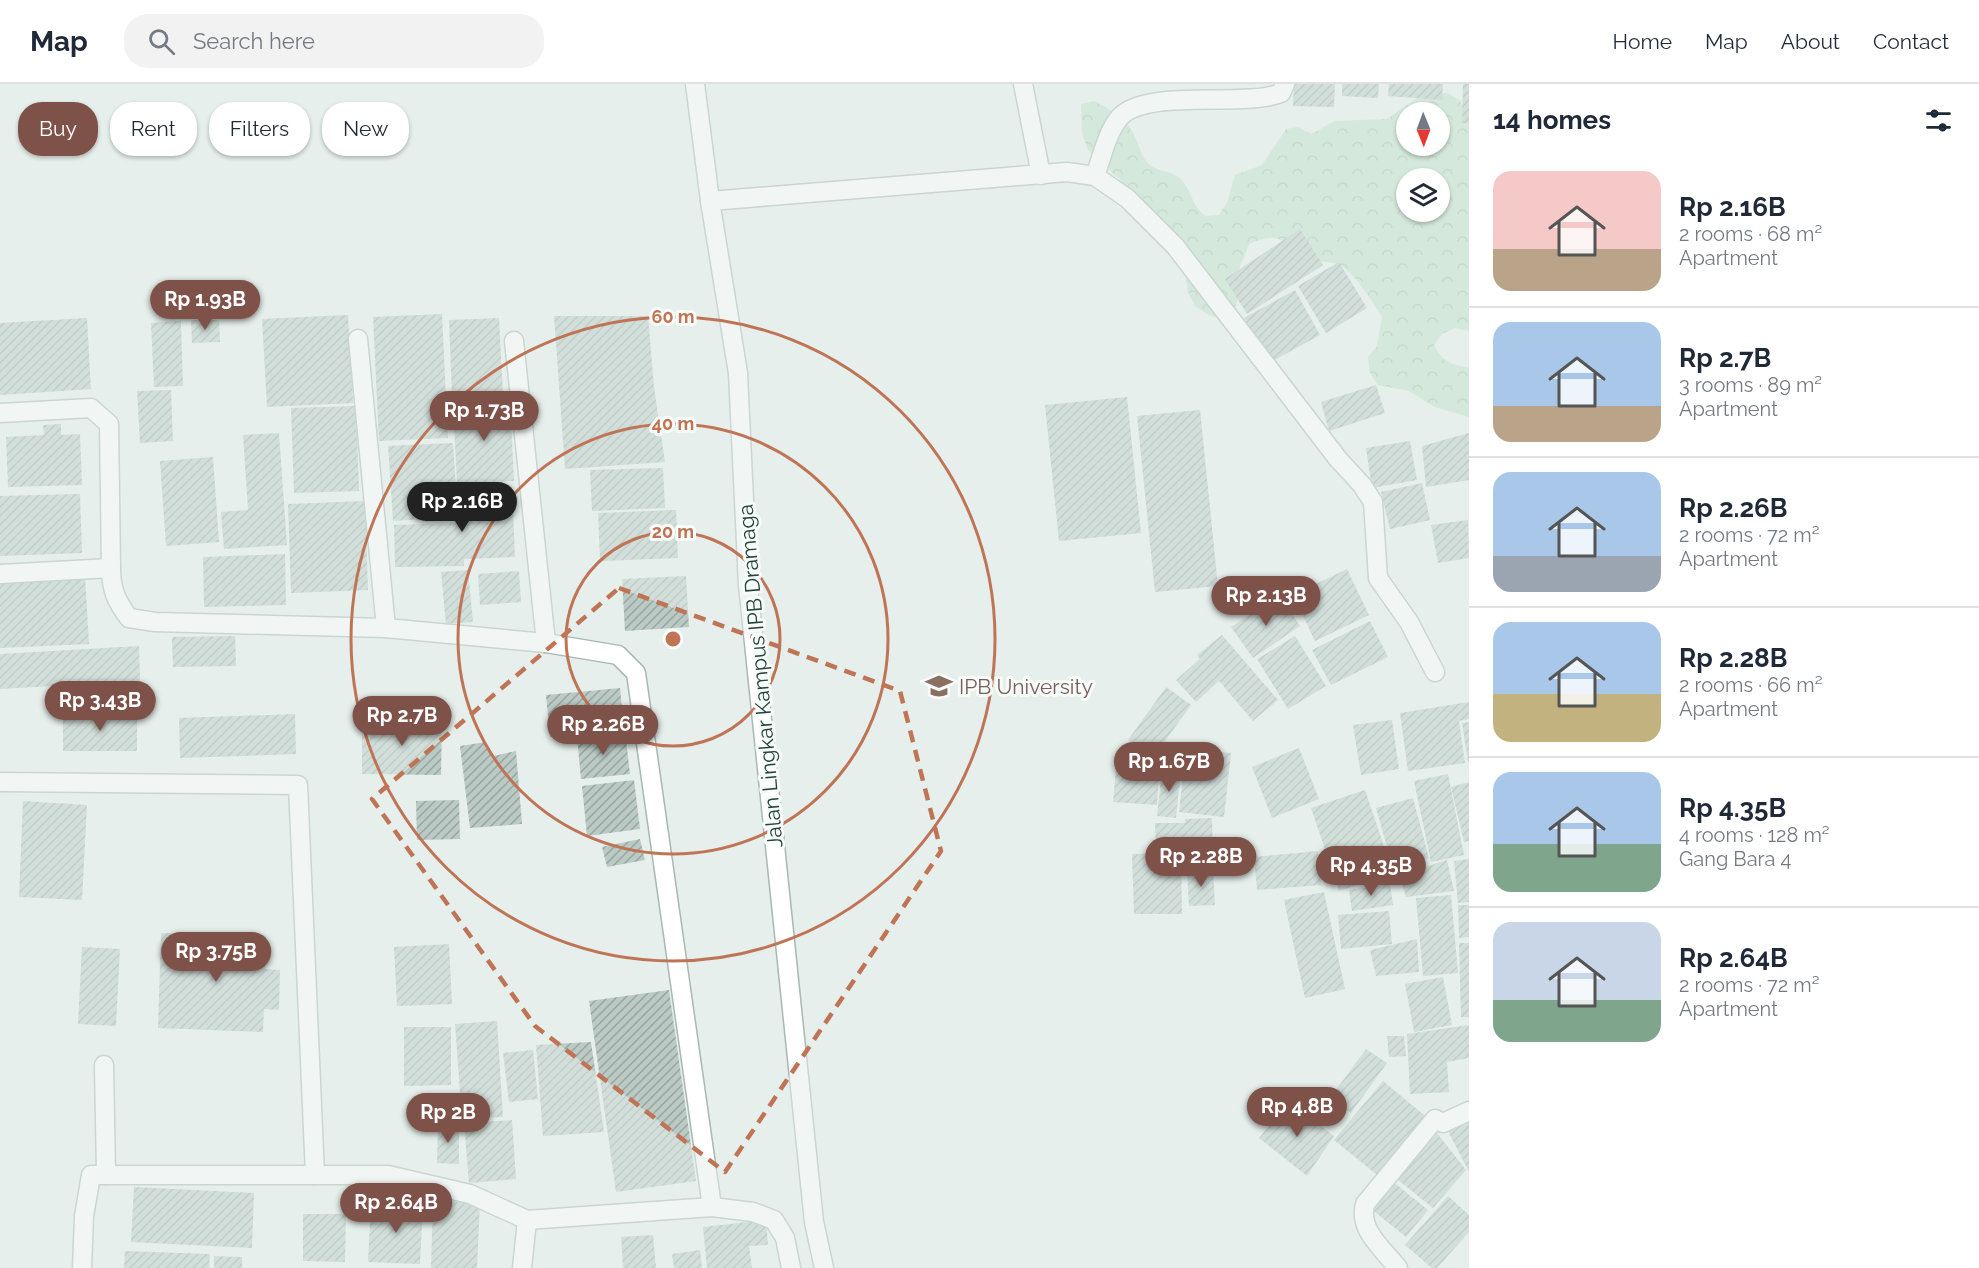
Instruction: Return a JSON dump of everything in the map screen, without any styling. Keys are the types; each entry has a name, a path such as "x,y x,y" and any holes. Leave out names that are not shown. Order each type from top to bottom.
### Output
{"street":[{"name":"Jalan Lingkar Kampus IPB Dramaga","path":"695,84 710,201 738,374 748,585 814,1222 824,1268"},
{"path":"1023,84 1041,175"},
{"path":"1095,176 1108,140 1121,116 1134,110 1188,98 1228,100 1274,96 1281,93 1285,84"},
{"path":"710,201 1067,172 1095,176 1128,199 1175,246 1338,459 1362,485 1373,502 1378,578 1409,622 1435,672"},
{"path":"358,339 386,628"},
{"path":"514,340 546,643"},
{"path":"0,413 91,408 109,424 111,587 118,603 129,618 155,622 386,628 546,643 618,655 636,673 712,1207"},
{"path":"0,574 111,568"},
{"path":"0,782 298,785 315,1174"},
{"path":"104,1065 106,1175"},
{"path":"1398,1268 1366,1228 1361,1217 1365,1204 1435,1119 1443,1123 1469,1111"},
{"path":"82,1268 84,1216 91,1175 315,1174 388,1175 470,1194 527,1220 712,1207 753,1212 774,1220 785,1238 790,1268"},
{"path":"522,1268 527,1220"}],"highlighted area":[{"path":"619,588 900,691 941,851 725,1172 535,1026 372,799"}],"green space":[{"path":"1447,93 1460,100 1469,121 1469,331 1455,328 1442,334 1434,345 1448,362 1469,368 1469,417 1435,407 1409,391 1378,385 1370,373 1368,357 1377,346 1382,317 1374,304 1358,282 1342,266 1315,260 1282,240 1268,238 1249,244 1239,269 1238,298 1234,312 1223,320 1195,306 1188,292 1183,263 1133,192 1088,150 1082,133 1081,104 1094,101 1121,118 1135,137 1142,155 1151,166 1179,178 1201,212 1206,216 1219,215 1227,203 1235,175 1262,165 1286,129 1298,127 1311,134 1335,121 1387,119 1396,113 1396,156 1450,156 1450,102 1411,102 1421,95"}],"building":[{"path":"1294,84 1335,84 1334,107 1293,106"},
{"path":"1342,84 1379,84 1378,98 1342,96"},
{"path":"1389,84 1443,84 1442,100 1388,96"},
{"path":"1463,84 1469,84 1469,123 1462,123"},
{"path":"1300,229 1323,265 1247,314 1225,279"},
{"path":"1339,262 1367,308 1326,333 1298,286"},
{"path":"1295,290 1320,335 1269,363 1244,318"},
{"path":"442,314 448,438 379,441 373,317"},
{"path":"348,315 353,403 267,407 262,319"},
{"path":"554,316 648,316 654,387 665,462 565,469"},
{"path":"87,318 91,389 0,395 0,323"},
{"path":"499,318 503,395 452,398 449,320"},
{"path":"191,320 219,320 220,342 192,343"},
{"path":"181,321 183,386 154,387 151,323"},
{"path":"1376,385 1385,413 1329,431 1321,402"},
{"path":"171,390 173,441 140,443 137,391"},
{"path":"1127,397 1141,533 1059,541 1045,405"},
{"path":"510,400 514,481 457,483 453,403"},
{"path":"356,406 359,491 294,493 291,408"},
{"path":"1200,410 1218,586 1155,592 1137,416"},
{"path":"61,424 61,435 80,434 82,485 8,487 6,437 44,435 43,425"},
{"path":"279,433 287,545 224,549 221,512 248,510 243,435"},
{"path":"1469,433 1469,480 1426,487 1422,446"},
{"path":"1410,441 1417,480 1372,488 1366,448"},
{"path":"453,443 458,517 393,521 388,446"},
{"path":"213,457 219,542 166,546 160,461"},
{"path":"663,468 665,508 592,511 590,470"},
{"path":"1422,483 1430,520 1390,529 1381,492"},
{"path":"512,486 515,557 464,559 464,566 395,567 394,525 463,523 462,488"},
{"path":"80,494 82,553 0,556 0,496"},
{"path":"365,501 368,590 291,593 288,504"},
{"path":"676,510 678,558 600,561 598,513"},
{"path":"1468,520 1469,558 1438,563 1431,525"},
{"path":"285,554 286,605 204,607 203,557"},
{"path":"1347,569 1369,615 1315,641 1293,595"},
{"path":"468,570 473,622 446,624 441,572"},
{"path":"519,571 521,602 480,605 478,574"},
{"path":"85,575 89,644 0,648 0,579"},
{"path":"686,576 689,627 625,631 622,579"},
{"path":"1279,595 1300,626 1253,658 1231,627"},
{"path":"1370,621 1388,657 1331,685 1312,650"},
{"path":"1222,635 1278,700 1253,721 1219,681 1196,702 1176,680 1200,659 1197,655"},
{"path":"235,636 236,666 173,667 172,637"},
{"path":"1295,636 1326,686 1288,709 1257,659"},
{"path":"139,646 140,681 0,689 0,654"},
{"path":"1166,687 1191,705 1153,758 1128,740"},
{"path":"620,688 624,730 550,737 546,695"},
{"path":"1469,702 1469,719 1459,721 1465,763 1408,771 1400,713"},
{"path":"137,712 137,751 63,751 63,713"},
{"path":"295,714 296,754 180,758 179,718"},
{"path":"362,720 442,721 441,775 362,774"},
{"path":"1392,720 1399,769 1361,775 1353,725"},
{"path":"1469,722 1469,762 1468,762 1462,723"},
{"path":"625,732 630,774 581,779 577,737"},
{"path":"486,742 494,756 516,751 522,824 470,828 460,746"},
{"path":"1186,748 1231,753 1224,817 1179,812"},
{"path":"1299,748 1319,799 1272,818 1252,767"},
{"path":"1117,757 1160,761 1157,805 1113,802"},
{"path":"1162,769 1181,771 1176,818 1157,816"},
{"path":"1448,774 1464,855 1431,862 1414,781"},
{"path":"634,780 640,829 587,836 582,786"},
{"path":"1469,782 1469,841 1464,842 1451,787"},
{"path":"1365,790 1393,873 1339,891 1311,808"},
{"path":"1413,798 1429,858 1393,868 1376,808"},
{"path":"459,800 460,839 417,840 416,801"},
{"path":"23,801 87,805 82,900 19,897"},
{"path":"1212,818 1213,864 1186,865 1186,847 1156,848 1155,823 1185,823 1185,819"},
{"path":"640,839 645,860 607,867 602,847"},
{"path":"1318,851 1321,885 1257,890 1254,857"},
{"path":"1181,853 1182,914 1134,914 1132,854"},
{"path":"1469,859 1469,902 1458,903 1454,861"},
{"path":"1447,860 1454,891 1406,897 1399,875"},
{"path":"1213,870 1215,905 1189,906 1187,871"},
{"path":"1390,884 1393,905 1352,911 1349,890"},
{"path":"1324,892 1345,989 1305,998 1284,900"},
{"path":"1451,895 1458,973 1423,976 1416,898"},
{"path":"1458,905 1469,905 1469,937 1459,938"},
{"path":"1389,911 1392,944 1341,949 1338,915"},
{"path":"161,933 266,936 265,969 280,970 279,1010 264,1009 263,1032 158,1028"},
{"path":"1417,939 1419,972 1376,976 1370,950"},
{"path":"1459,943 1469,943 1469,1017 1461,1017"},
{"path":"449,944 452,1004 397,1006 394,947"},
{"path":"82,947 120,949 116,1026 78,1024"},
{"path":"1443,977 1452,1025 1414,1032 1405,984"},
{"path":"669,990 696,1181 616,1192 589,1001"},
{"path":"497,1021 503,1117 462,1119 455,1024"},
{"path":"1469,1025 1469,1058 1447,1062 1449,1092 1410,1094 1407,1034"},
{"path":"404,1027 451,1027 451,1085 404,1086"},
{"path":"1387,1036 1404,1036 1406,1056 1389,1057"},
{"path":"591,1042 604,1132 543,1136 536,1045"},
{"path":"1366,1049 1387,1063 1351,1113 1330,1098"},
{"path":"533,1050 538,1099 509,1102 503,1053"},
{"path":"1383,1081 1430,1120 1382,1179 1334,1140"},
{"path":"1289,1101 1334,1136 1307,1176 1259,1138"},
{"path":"1469,1118 1469,1172 1447,1129"},
{"path":"512,1120 516,1179 469,1183 464,1123"},
{"path":"438,1124 459,1124 459,1164 437,1163"},
{"path":"1433,1128 1466,1170 1433,1208 1393,1176"},
{"path":"1392,1181 1428,1210 1406,1237 1370,1208"},
{"path":"134,1187 254,1193 252,1248 131,1242"},
{"path":"1448,1196 1469,1215 1469,1232 1437,1268 1432,1268 1405,1245"},
{"path":"433,1200 480,1202 477,1268 431,1268"},
{"path":"371,1203 423,1205 420,1264 368,1262"},
{"path":"303,1214 346,1214 345,1262 303,1261"},
{"path":"766,1220 768,1245 749,1246 752,1268 707,1268 703,1227"},
{"path":"653,1235 656,1268 623,1268 621,1237"},
{"path":"700,1250 702,1268 674,1268 672,1254"},
{"path":"125,1251 210,1254 209,1268 124,1268"},
{"path":"214,1256 242,1257 242,1268 214,1268"}],"place":[{"name":"IPB University","path":"939,686"}]}
